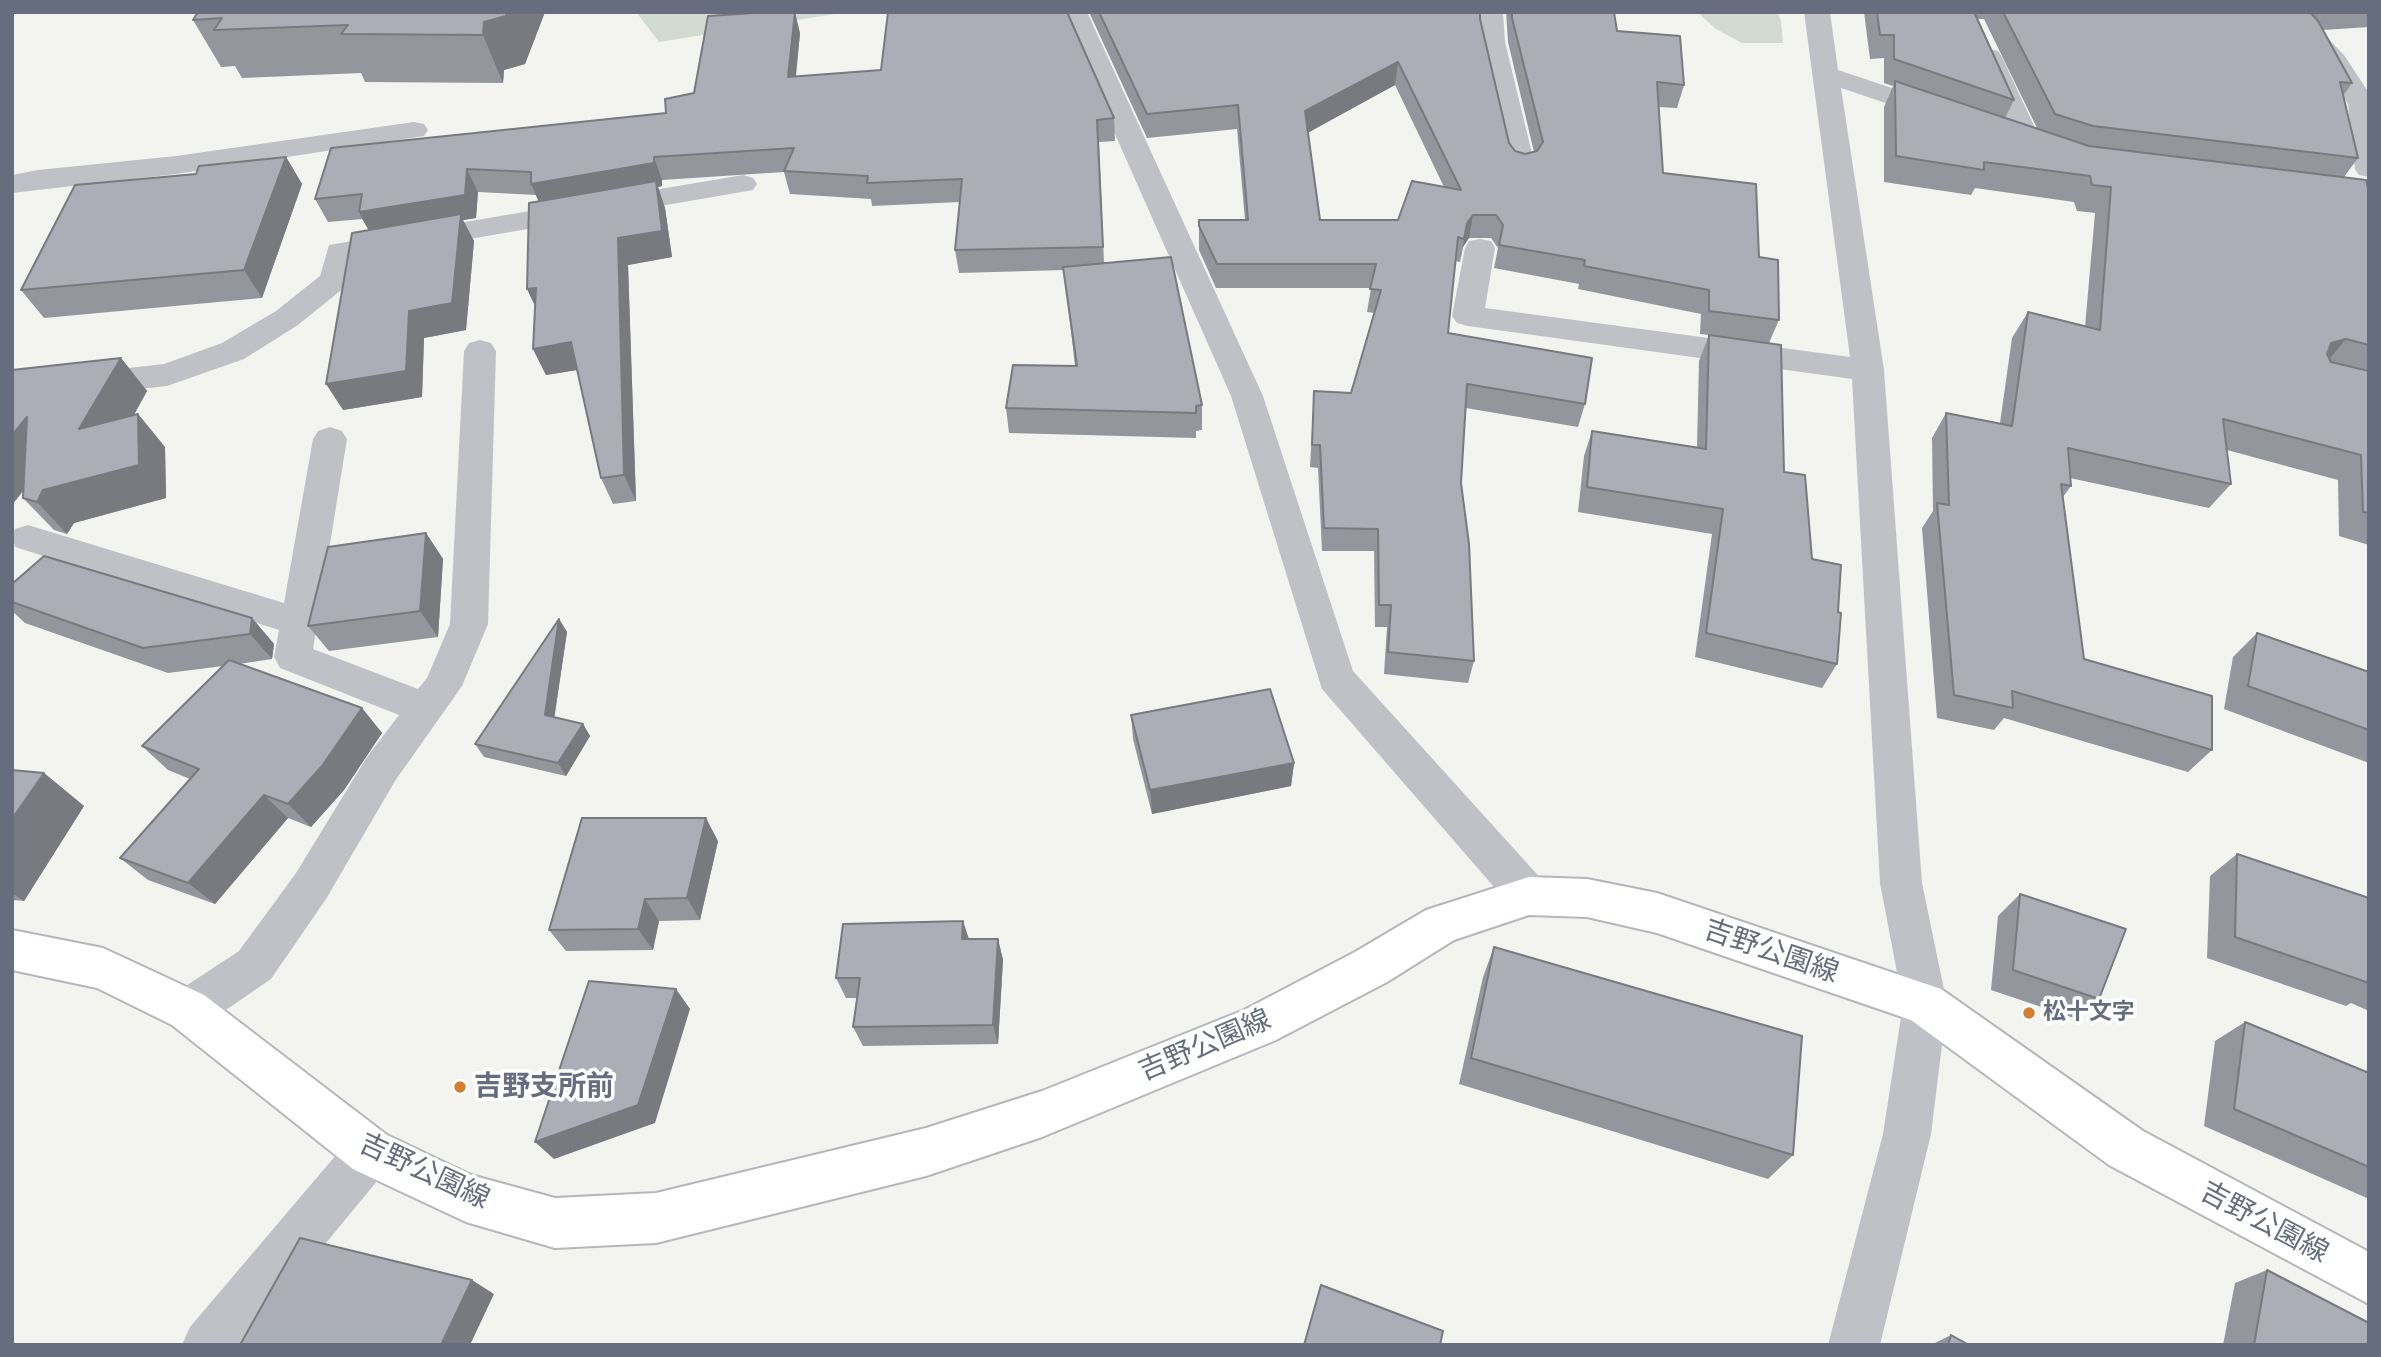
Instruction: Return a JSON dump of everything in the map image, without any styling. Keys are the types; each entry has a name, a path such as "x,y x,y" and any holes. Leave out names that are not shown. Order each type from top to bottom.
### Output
{"main road":[{"name":"吉野公園線","path":"12,950 103,969 187,1010 370,1153 466,1198 555,1223 656,1218 926,1152 1042,1114 1260,1025 1371,967 1441,924 1529,896 1587,898 1657,913 1925,1004 2126,1148 2369,1279"}],"street":[{"path":"1074,12 1247,396 1336,678 1529,896"},
{"path":"1490,12 1492,42 1521,166"},
{"path":"1817,12 1868,370 1901,883 1925,1004 1907,1134 1854,1345"},
{"path":"2287,12 2335,61 2362,104 2369,169"},
{"path":"1828,75 2040,149 1981,39"},
{"path":"12,184 38,178 176,165 414,130"},
{"path":"12,392 167,375 233,351 287,318 334,280 340,252 743,184"},
{"path":"1480,248 1468,316 1868,370"},
{"path":"187,1010 254,965 310,886 381,769 443,686 469,624 480,351"},
{"path":"330,439 293,657 426,709"},
{"path":"28,538 299,622"},
{"path":"208,1345 370,1153"}],"shaded area":[{"path":"636,12 847,12 659,42"},
{"path":"1697,12 1777,12 1781,21 1783,43 1742,43 1716,29"}],"building":[{"path":"198,12 507,12 506,16 484,22 483,35 341,34 348,25 214,30 222,18 193,20"},
{"path":"795,12 788,77 881,70 888,12 1067,12 1114,118 1097,120 1103,247 955,250 962,179 867,183 868,176 784,171 794,148 654,157 654,163 531,184 531,172 467,169 465,195 359,212 362,194 315,199 331,148 666,113 665,99 694,93 708,16"},
{"path":"1099,12 1480,12 1509,143 1515,151 1525,154 1537,151 1543,142 1512,12 1614,12 1617,31 1680,36 1684,85 1657,82 1663,173 1756,184 1759,257 1778,260 1779,320 1709,311 1709,290 1584,266 1585,260 1499,245 1503,225 1496,215 1473,215 1467,223 1464,239 1458,237 1448,333 1592,358 1585,404 1467,384 1461,483 1469,544 1474,661 1388,652 1391,605 1379,605 1378,529 1324,528 1320,445 1312,445 1314,391 1351,393 1381,290 1370,289 1376,264 1217,264 1199,226 1199,220 1248,220 1238,105 1147,114","holes":["1398,62 1461,190 1412,181 1398,220 1320,220 1305,111"]},
{"path":"1877,12 1974,12 2014,100 1894,59 1894,35 1880,35"},
{"path":"2003,12 2310,12 2318,21 2352,83 2340,82 2358,158 2093,126 2055,114"},
{"path":"1895,81 2089,146 2366,180 2369,192 2369,345 2346,339 2331,343 2327,354 2331,362 2369,371 2369,513 2363,512 2361,455 2223,419 2231,484 2068,448 2071,486 2061,484 2084,659 2212,696 2212,750 2012,691 2013,708 1954,695 1937,503 1949,505 1946,413 2012,426 2028,312 2100,330 2111,187 2092,185 2090,176 1984,162 1984,170 1896,156"},
{"path":"286,157 244,270 21,290 75,185 196,174 199,166"},
{"path":"656,181 662,231 618,238 624,475 601,478 571,342 533,349 536,288 527,289 529,203"},
{"path":"461,214 452,303 409,311 406,371 326,384 352,233"},
{"path":"1171,257 1202,405 1196,406 1196,413 1006,408 1013,365 1077,366 1063,267"},
{"path":"1709,335 1781,345 1784,472 1805,475 1812,559 1841,565 1837,664 1706,633 1723,509 1587,487 1592,431 1706,449"},
{"path":"121,358 79,429 138,414 139,465 43,490 37,502 23,498 27,417 12,435 12,370"},
{"path":"426,533 420,611 308,626 328,547"},
{"path":"44,556 252,618 250,634 143,648 12,602 12,584"},
{"path":"559,619 545,715 583,724 558,763 475,744"},
{"path":"2257,633 2369,672 2369,730 2248,686"},
{"path":"229,660 362,708 322,766 288,804 264,795 188,883 120,858 199,769 142,746"},
{"path":"1270,689 1294,763 1150,790 1131,715"},
{"path":"12,770 44,773 12,819"},
{"path":"582,818 706,818 687,898 645,899 638,929 549,930"},
{"path":"2237,854 2369,898 2369,983 2235,937"},
{"path":"2020,894 2126,929 2099,999 2013,970"},
{"path":"963,921 962,939 998,939 993,1025 853,1027 860,978 836,978 843,924"},
{"path":"1494,947 1802,1036 1793,1155 1471,1058"},
{"path":"589,981 676,989 638,1105 535,1142"},
{"path":"2245,1022 2369,1073 2369,1167 2234,1109"},
{"path":"300,1238 472,1280 441,1345 240,1345"},
{"path":"2267,1270 2369,1323 2369,1345 2254,1345"},
{"path":"1321,1285 1443,1331 1440,1345 1304,1345"},
{"path":"1951,1335 1969,1345 1948,1345"}],"place":[{"name":"松十文字","path":"2029,1013"},
{"name":"吉野支所前","path":"460,1087"}]}
